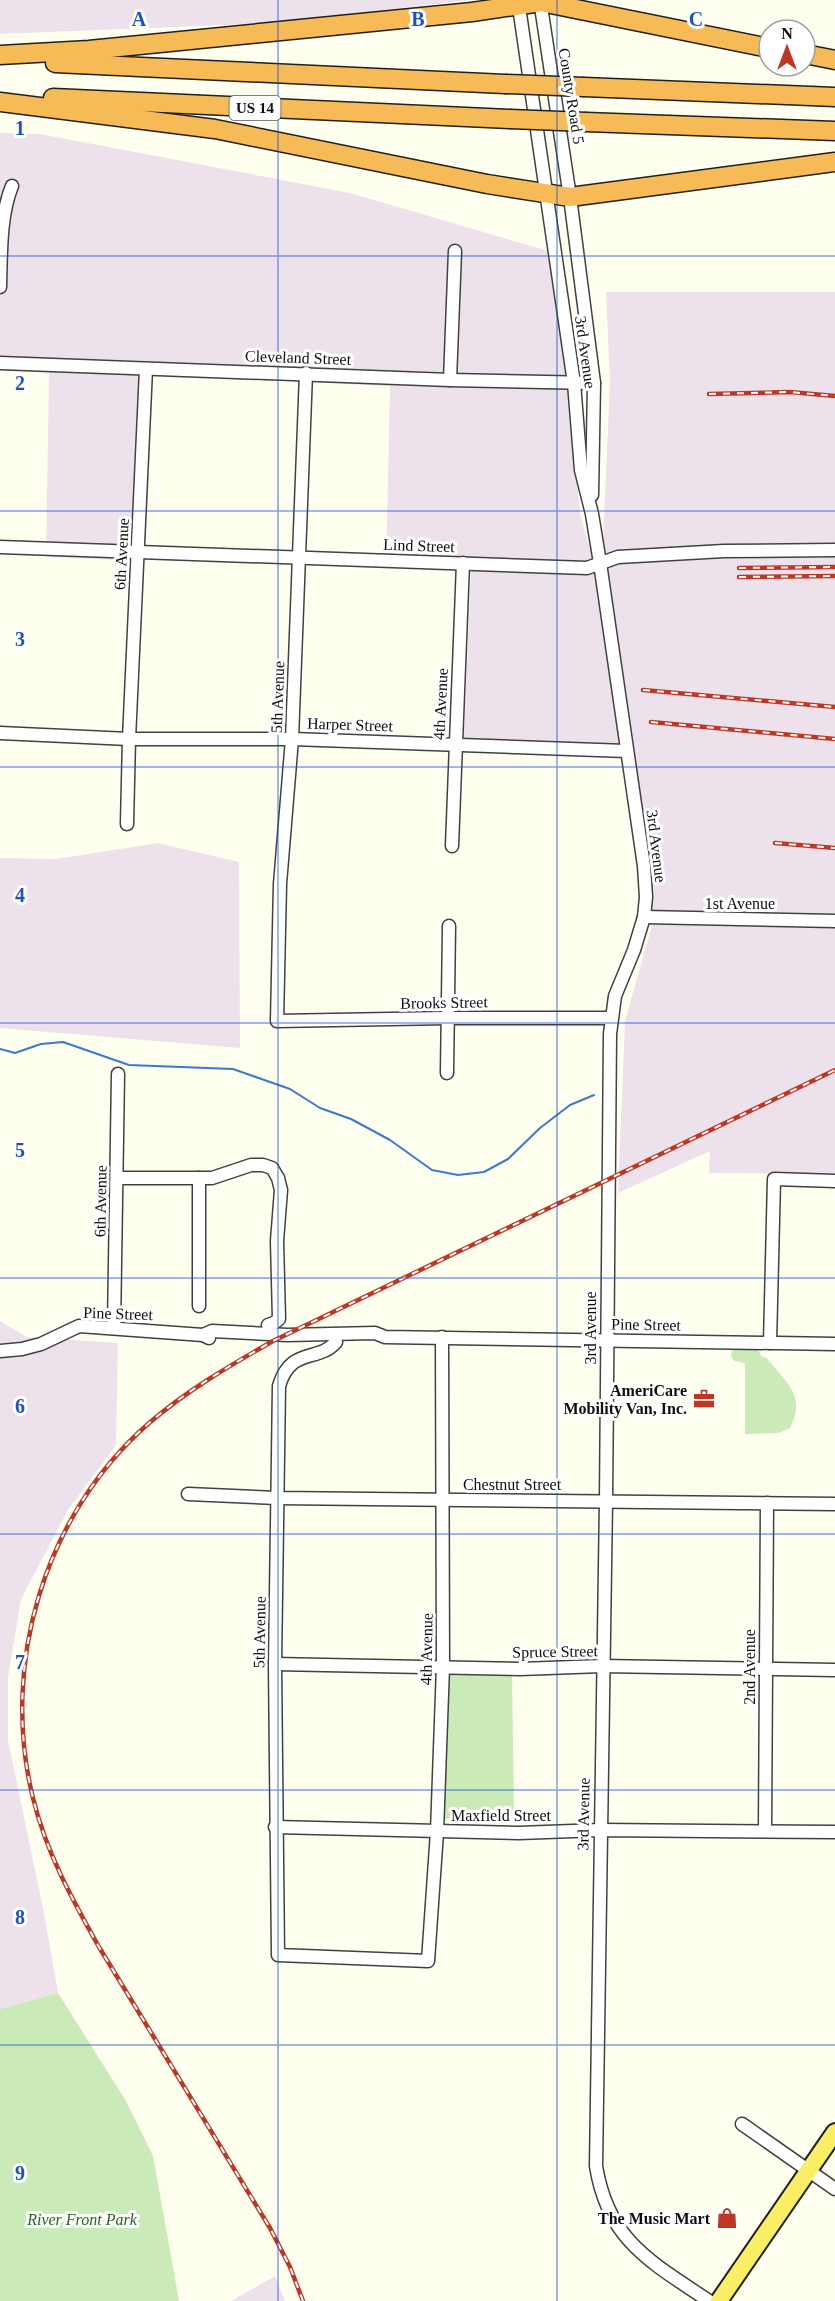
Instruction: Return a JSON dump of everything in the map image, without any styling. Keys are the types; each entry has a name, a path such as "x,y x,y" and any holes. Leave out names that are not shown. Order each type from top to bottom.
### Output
{"highway":[{"path":"0,55 99,50 472,12 518,2 540,1 757,46"},
{"path":"817,56 835,60"},
{"name":"US 14","path":"0,61 835,97"},
{"name":"US 14","path":"0,96 835,131"},
{"path":"0,102 215,129 487,184 570,197 835,162"}],"main road":[{"path":"719,2301 835,2132"}],"street":[{"name":"County Road 5","path":"540,1 570,197"},
{"path":"518,2 546,194"},
{"path":"0,287 2,212 12,186"},
{"name":"3rd Avenue","path":"546,194 574,383 581,470 592,514 600,563 644,866 646,897 644,917 634,950 615,996 611,1018 606,1501 595,2149 599,2183 614,2221 633,2247 709,2301"},
{"name":"3rd Avenue","path":"570,197 594,383 592,514"},
{"path":"450,380 454,251"},
{"name":"Cleveland Street","path":"0,363 450,380 594,383"},
{"name":"6th Avenue","path":"127,824 146,369"},
{"name":"5th Avenue","path":"277,1022 280,884 292,739 306,373"},
{"name":"Lind Street","path":"0,547 587,568 618,557 724,551 835,550"},
{"name":"4th Avenue","path":"452,846 463,563"},
{"name":"Harper Street","path":"0,732 129,739 292,739 626,751"},
{"name":"1st Avenue","path":"644,917 835,921"},
{"path":"447,1073 449,926"},
{"name":"Brooks Street","path":"277,1022 447,1018 611,1018"},
{"name":"6th Avenue","path":"114,1327 118,1074"},
{"path":"117,1178 212,1178 251,1165 272,1168 281,1190 273,1322"},
{"path":"199,1178 199,1306"},
{"path":"770,1343 774,1179 835,1181"},
{"name":"Pine Street","path":"0,1352 41,1344 79,1326 203,1335 213,1339 336,1342 375,1341 385,1337"},
{"name":"Pine Street","path":"203,1335 212,1331 287,1335 375,1333 385,1337 835,1344"},
{"name":"4th Avenue","path":"428,1961 437,1832 443,1666 442,1337"},
{"name":"5th Avenue","path":"336,1342 332,1347 296,1360 283,1372 279,1386 275,1664 278,1955 428,1961"},
{"name":"Chestnut Street","path":"188,1494 444,1501 835,1504"},
{"name":"2nd Avenue","path":"765,1831 766,1503"},
{"name":"Spruce Street","path":"275,1664 520,1669 602,1666 835,1670"},
{"name":"Maxfield Street","path":"275,1827 519,1833 600,1830 835,1832"},
{"path":"742,2124 835,2189"}],"shaded area":[{"path":"0,0 471,0 274,23 0,34"},
{"path":"0,133 40,134 350,193 548,251 568,373 580,514 591,552 622,757 463,752 471,571 386,567 390,386 153,375 145,561 46,557 49,373 0,370"},
{"path":"606,292 835,292 835,1174 709,1173 710,1151 618,1193 625,1021 653,922 635,757 603,545 610,381"},
{"path":"158,843 239,862 240,1048 0,1028 0,858 56,859"},
{"path":"0,1321 27,1337 118,1343 116,1445 68,1510 21,1599 8,1677 8,1740 58,1993 0,2009"},
{"path":"275,2276 285,2301 231,2301"}],"green space":[{"path":"732,1349 758,1350 787,1382 795,1398 796,1406 790,1428 778,1433 745,1434 745,1363 734,1361 731,1356"},
{"path":"450,1671 512,1672 514,1820 437,1819"},
{"name":"River Front Park","path":"58,1993 126,2101 153,2156 179,2301 0,2301 0,2009"}],"waterway":[{"path":"0,1049 15,1053 41,1044 63,1042 129,1065 233,1069 290,1089 320,1108 351,1119 390,1140 432,1170 458,1175 484,1172 508,1159 540,1128 570,1105 594,1095"}],"railway":[{"path":"709,394 790,392 835,396"},
{"path":"739,568 835,567"},
{"path":"739,577 835,576"},
{"path":"643,690 835,707"},
{"path":"651,722 835,739"},
{"path":"775,843 835,848"},
{"path":"303,2301 290,2267 270,2228 89,1929 61,1875 38,1818 24,1747 22,1696 27,1645 39,1595 57,1547 82,1502 112,1461 162,1412 224,1370 273,1341 835,1070"}],"place":[{"name":"AmeriCare Mobility Van, Inc.","path":"704,1399"},
{"name":"The Music Mart","path":"727,2218"}]}
